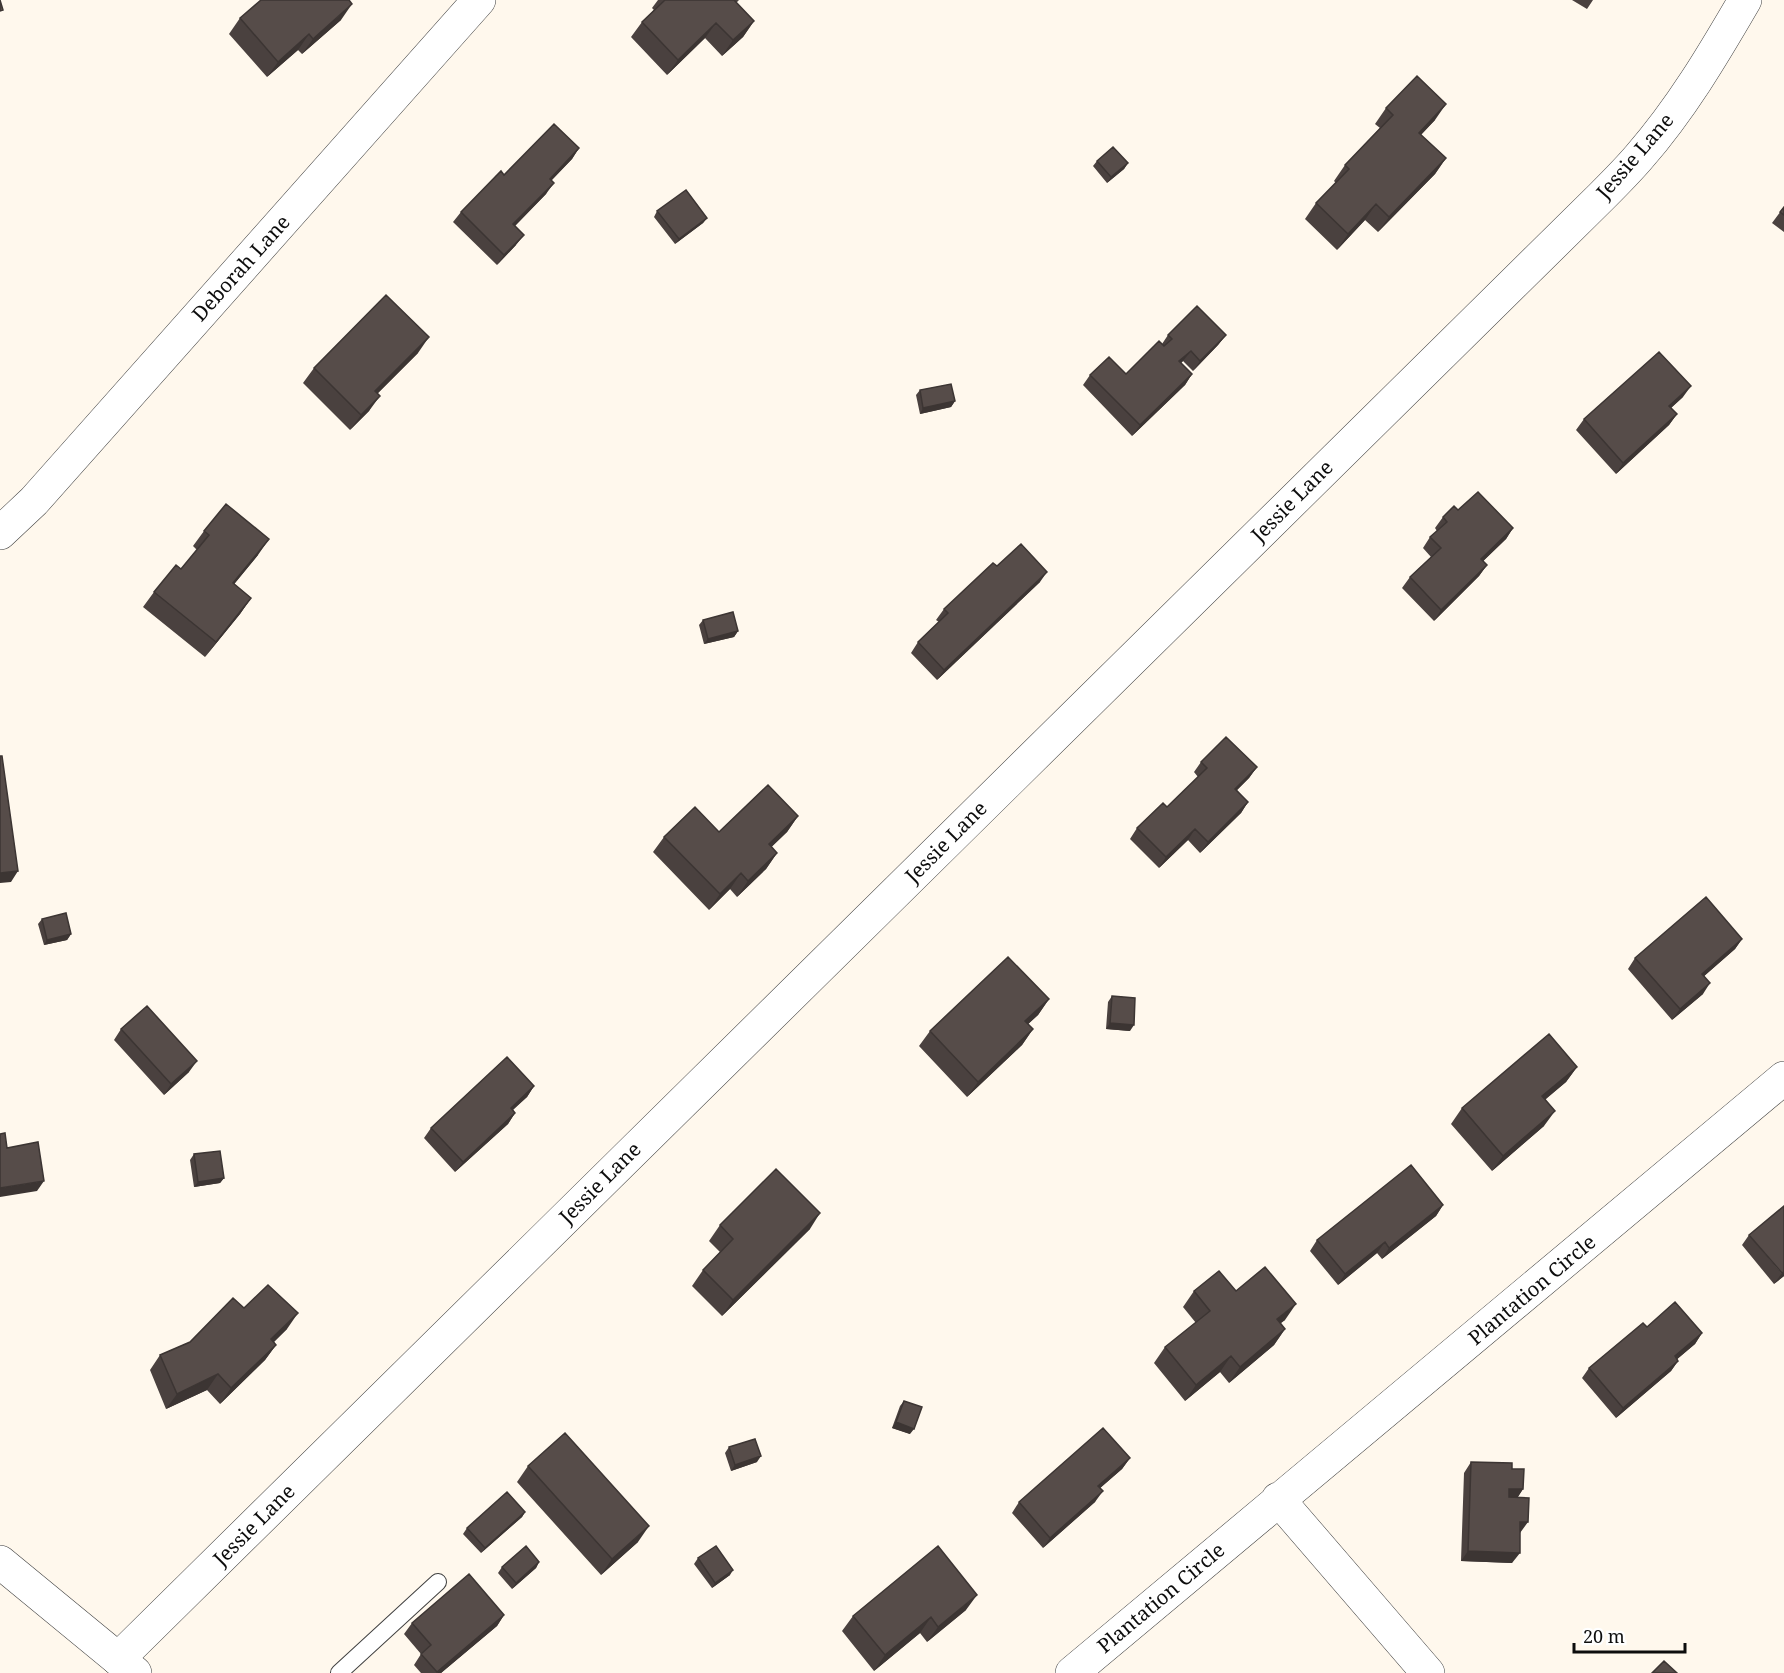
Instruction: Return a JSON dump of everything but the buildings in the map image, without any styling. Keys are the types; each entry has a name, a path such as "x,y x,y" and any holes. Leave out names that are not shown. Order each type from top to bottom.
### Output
{"street":[{"name":"Deborah Lane","path":"0,533 34,501 479,0"},
{"name":"Jessie Lane","path":"126,1666 1601,197 1639,157 1678,107 1714,55 1744,0"},
{"name":"Plantation Circle","path":"1071,1673 1784,1078"},
{"path":"1278,1499 1428,1673"},
{"path":"0,1562 126,1666"}],"lane":[{"path":"339,1673 438,1582"}]}
